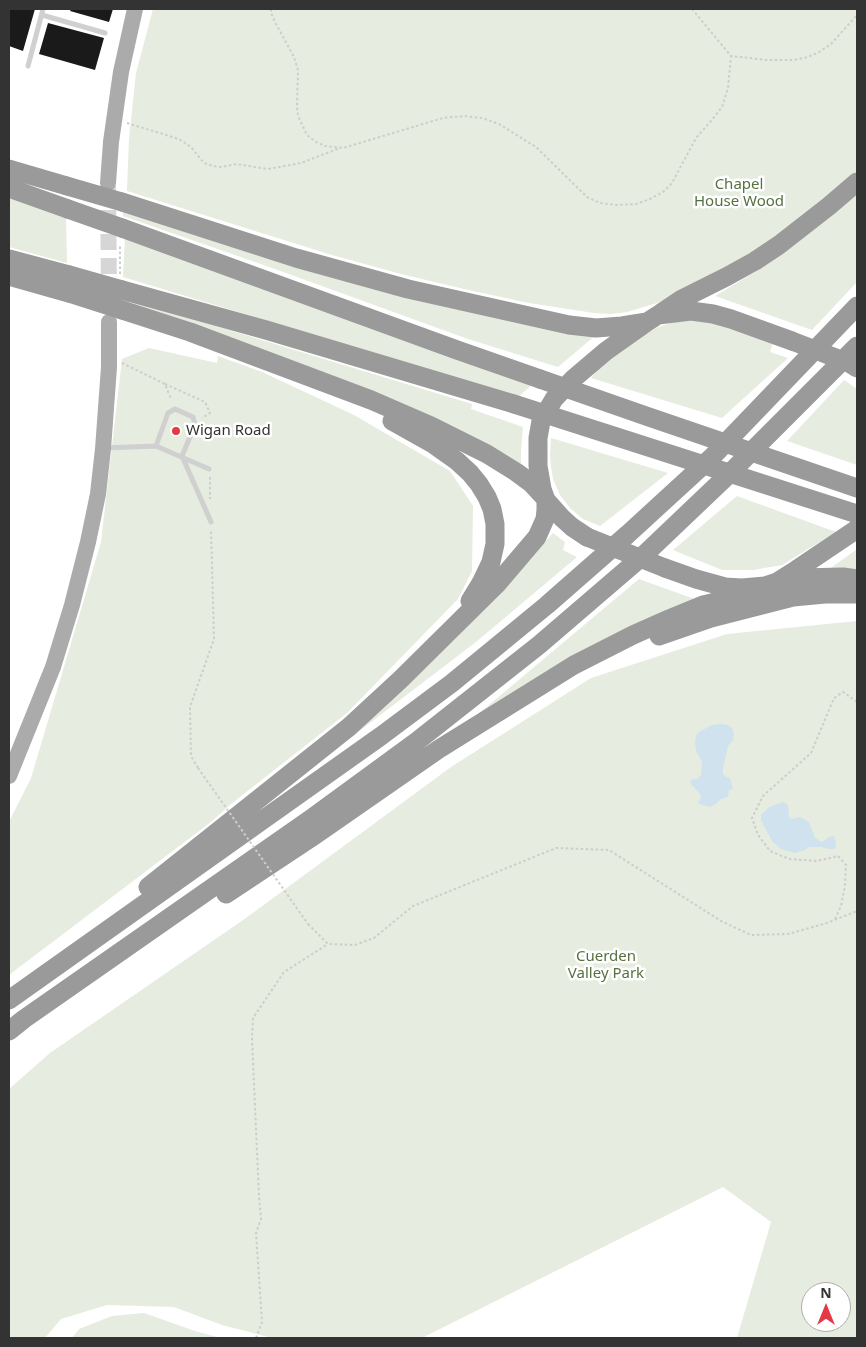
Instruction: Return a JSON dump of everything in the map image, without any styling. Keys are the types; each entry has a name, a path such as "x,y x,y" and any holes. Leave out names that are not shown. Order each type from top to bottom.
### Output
{"highway":[{"path":"9,169 122,202 296,258 408,289 569,325 596,328 622,326 691,312 713,314 731,318 849,363 857,368"},
{"path":"9,999 349,727 401,679 497,584 537,537 545,519 545,498 538,466 538,438 541,421 554,399 573,379 606,352 682,299 733,273 779,245 857,182"},
{"path":"9,188 457,350 655,420 857,488"},
{"path":"9,259 69,284 116,316 190,332 371,400 431,426 487,454 516,472 531,483 562,518 587,537 665,568 725,587 742,588 799,578 843,577 857,579"},
{"path":"9,276 122,290 266,330 514,404 857,514"},
{"path":"9,999 374,742 495,648 613,547 712,456 857,306"},
{"path":"9,1032 31,1014 392,760 539,645 645,554 728,476 857,346"},
{"path":"315,379 349,400 396,422 433,444 470,473 487,497 492,509 494,524 495,544 491,562 481,583 455,626"},
{"path":"101,966 167,933 315,835 439,749 574,665 633,635 703,605 736,597 771,584 796,570 857,529"},
{"path":"526,694 666,633 711,618 793,597 824,594 857,594"}],"main road":[{"path":"108,183 119,81 135,9"},
{"path":"9,776 52,666 72,605 88,542 98,494 109,367 116,316"}],"lane":[{"path":"28,66 42,11 105,33"},
{"path":"156,446 168,413 175,409 193,417 195,425 182,456 211,522"},
{"path":"103,449 156,446 209,469"}],"path":[{"path":"271,9 271,13 294,57 298,70 297,107 302,126 307,135 316,142 324,146 342,148"},
{"path":"125,122 178,139 191,147 204,163 213,166 222,167 236,164 268,169 301,163 342,148 444,118 464,116 482,118 499,124 536,147 587,197 600,203 617,205 636,204 663,192 672,183 696,138 722,107 728,88 731,56 692,9"},
{"path":"731,56 781,60 808,57 831,44 857,15"},
{"path":"119,362 205,402 210,413 202,418"},
{"path":"166,384 171,399"},
{"path":"209,469 214,639 190,707 191,756 308,924 328,944"},
{"path":"835,920 841,906 845,886 846,865 838,856 818,861 789,859 770,851 758,835 752,818 763,796 811,753 834,698 843,692 857,702"},
{"path":"256,1338 262,1322 256,1233 261,1219 252,1039 253,1018 284,972 328,944 355,945 374,938 413,906 556,848 609,850 721,921 751,935 788,934 835,920 857,911"}],"green space":[{"name":"Chapel House Wood","path":"153,9 857,9 857,171 836,190 762,247 708,280 657,303 627,312 611,314 594,313 529,303 464,289 332,255 127,191 129,139 136,73"},
{"path":"857,193 857,282 812,330 715,296 768,264"},
{"path":"9,196 66,217 67,263 9,247"},
{"path":"123,208 596,335 558,367 468,339 123,216"},
{"path":"125,238 533,384 518,397 123,277"},
{"path":"124,298 472,404 471,409 523,427 521,468 124,303"},
{"path":"694,320 718,323 773,343 770,352 788,358 722,418 591,378 598,369 635,340 656,328 676,321"},
{"path":"149,348 217,363 218,356 262,372 354,415 450,471 473,506 472,571 458,599 347,713 231,804 211,822 9,975 9,822 31,778 101,542 122,359"},
{"path":"844,380 857,389 857,465 787,441"},
{"path":"551,438 668,473 600,526 583,519 570,508 560,495 553,479 551,467"},
{"path":"737,496 836,532 782,565 753,570 722,570 673,550"},
{"path":"553,533 565,542 563,550 577,557 476,642 311,768 517,573"},
{"path":"857,549 857,572 828,570"},
{"path":"639,579 697,600 465,725"},
{"name":"Cuerden Valley Park","path":"857,621 857,1338 737,1338 771,1222 723,1187 422,1338 272,1338 222,1325 174,1307 107,1305 61,1319 45,1338 9,1338 9,1089 50,1053 246,918 451,767 591,678 727,634"},
{"path":"144,1313 221,1338 72,1338 79,1329 112,1316"}],"water":[{"path":"721,724 732,728 734,734 733,740 728,746 723,769 723,774 730,778 733,789 729,790 728,797 721,799 710,807 698,803 701,798 700,794 691,784 690,780 697,779 701,775 702,762 696,751 696,736 699,732 712,725"},
{"path":"783,802 788,805 789,817 792,819 800,817 809,822 815,838 822,842 834,836 835,849 808,847 795,853 781,849 772,841 761,820 761,815 769,807"}],"building":[{"path":"9,9 35,9 23,51 9,46"},
{"path":"71,9 113,9 109,22 70,11"},
{"path":"48,23 104,38 95,70 39,54"}],"tunnel":[{"path":"108,186 109,297"}],"place":[{"name":"Wigan Road","path":"176,431"}]}
